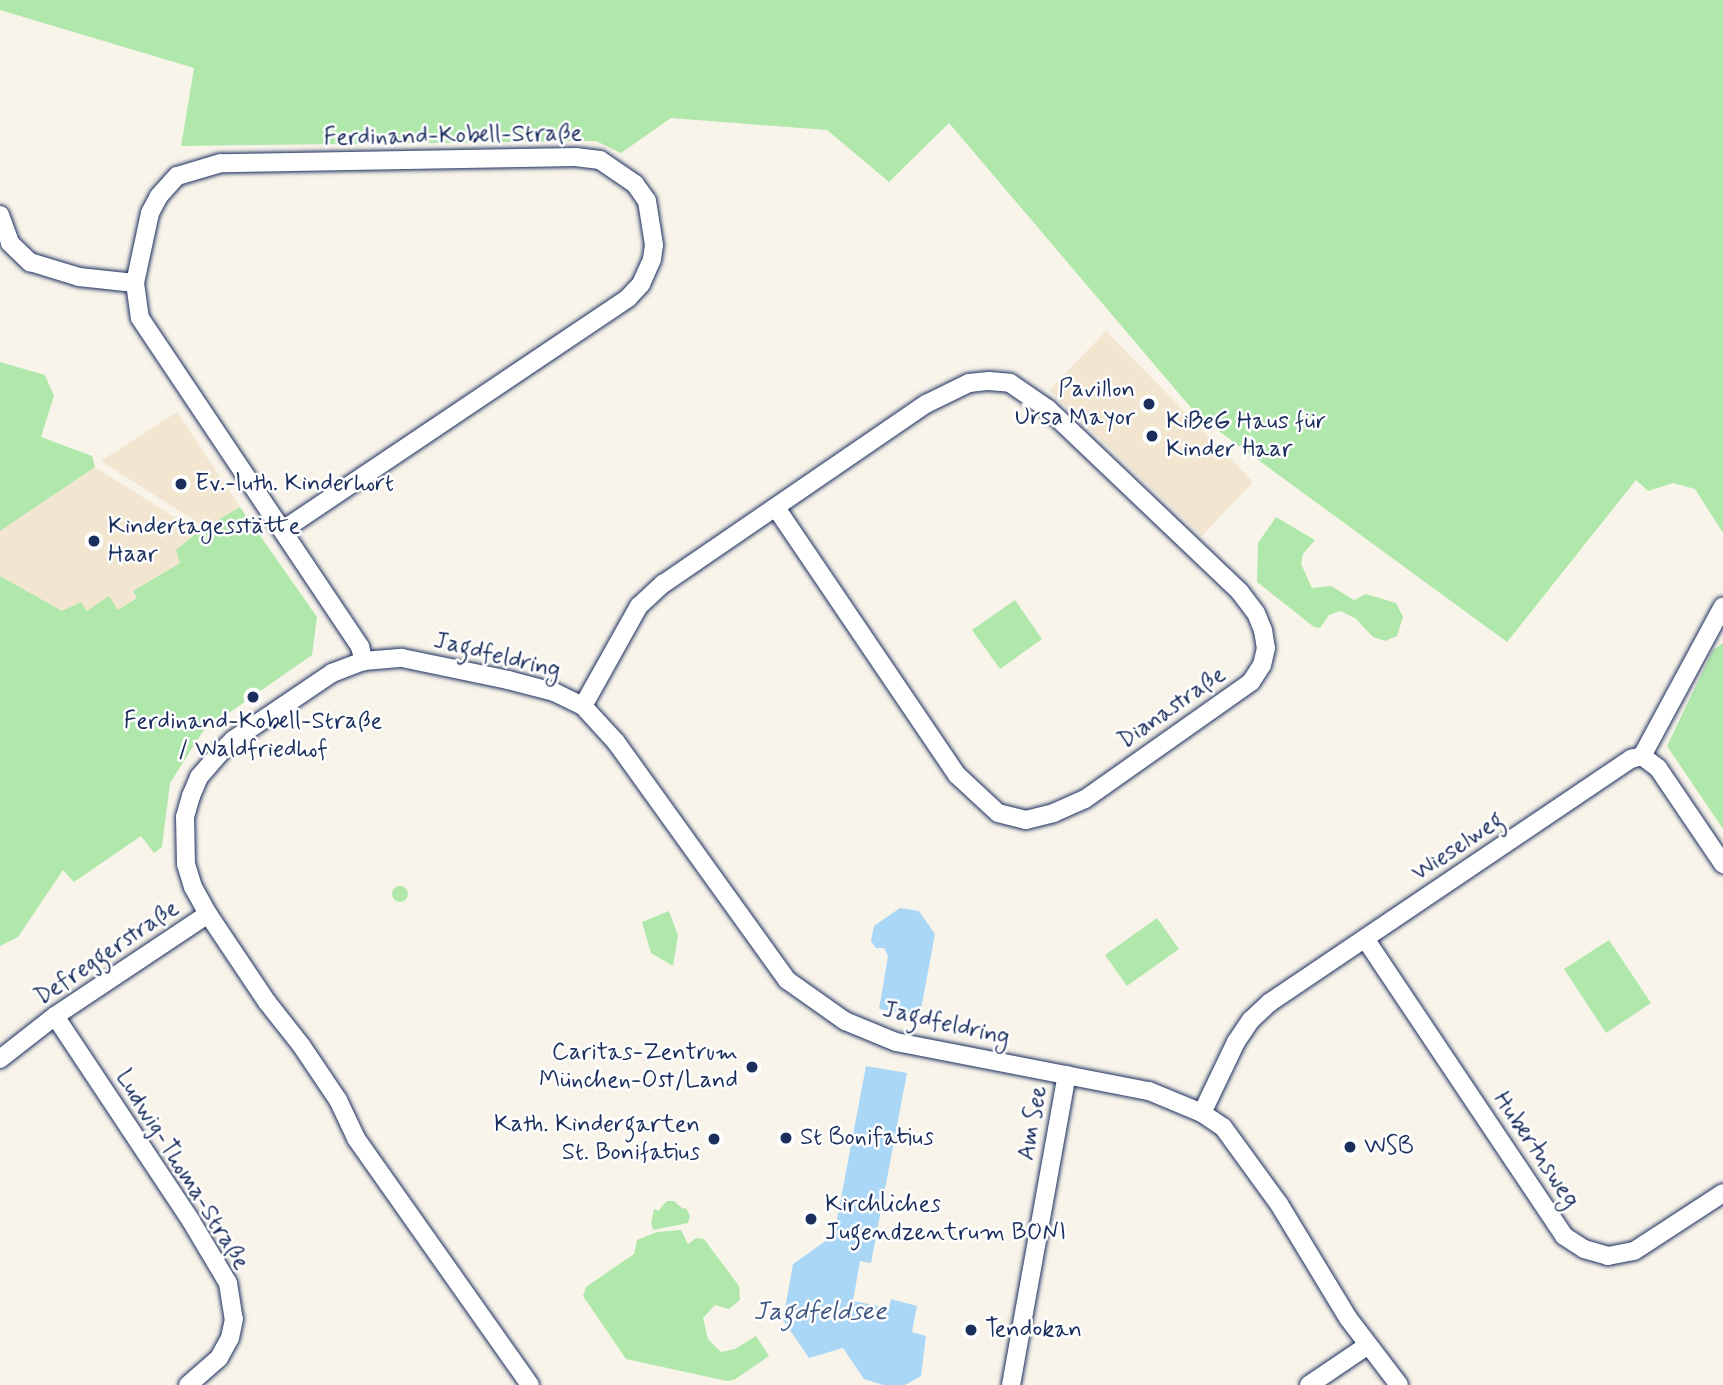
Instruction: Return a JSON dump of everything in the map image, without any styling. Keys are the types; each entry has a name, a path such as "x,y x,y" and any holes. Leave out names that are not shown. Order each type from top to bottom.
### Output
{"street":[{"name":"Ferdinand-Kobell-Straße","path":"282,530 628,298 640,284 652,259 653,223 647,201 635,184 620,171 600,160 577,157 221,163 177,176 159,196 150,213 135,283 137,308 145,327 360,647 364,661"},
{"path":"0,215 10,243 30,262 79,277 135,283"},
{"name":"Dianastraße","path":"583,706 639,606 663,584 948,392 969,383 1010,383 1048,409 1240,592 1256,613 1263,630 1266,648 1262,665 1251,682 1085,799 1054,813 1026,820 998,813 957,775 776,508"},
{"path":"1723,606 1642,755 1658,768 1723,864"},
{"name":"Jagdfeldring","path":"530,1385 356,1138 338,1100 208,914 193,887 186,864 183,843 185,817 199,777 233,740 332,673 364,661 402,658 554,692 583,706 616,742 787,980 845,1021 896,1042 1149,1091 1202,1113 1223,1127 1242,1150 1291,1223 1348,1318 1399,1385"},
{"name":"Wieselweg","path":"1202,1113 1236,1042 1251,1020 1269,1003 1631,759 1642,755"},
{"name":"Defreggerstraße","path":"0,1059 55,1016 208,914"},
{"name":"Hubertusweg","path":"1366,940 1564,1236 1584,1249 1608,1256 1634,1251 1723,1193"},
{"name":"Ludwig-Thoma-Straße","path":"55,1016 191,1221 228,1283 234,1319 229,1338 219,1358 188,1385"},
{"name":"Am See","path":"1011,1385 1067,1075"},
{"path":"1309,1385 1368,1345"}],"shaded area":[{"name":"KiBeG Haus für Kinder Haar","path":"1106,331 1253,482 1202,536 1049,390"},
{"name":"Ev.-luth. Kinderhort","path":"177,412 240,507 206,528 101,461"},
{"name":"Kindertagesstätte Haar","path":"95,467 198,532 177,550 180,563 133,591 137,598 118,610 87,611 81,602 62,611 0,576 0,531"}],"green space":[{"path":"0,0 1723,0 1723,533 1695,489 1673,483 1648,491 1636,480 1507,642 1198,416 949,123 889,182 827,130 671,118 621,153 596,141 181,146 194,68 0,10"},
{"path":"0,362 45,375 54,396 41,437 92,456 95,467 0,531"},
{"path":"240,507 317,617 312,655 203,731 170,783 162,847 154,853 141,836 74,882 63,870 18,937 0,946 0,576 62,611 81,602 87,611 109,596 118,610 137,598 133,591 180,563 176,550 198,532"},
{"path":"1276,517 1315,540 1303,554 1301,564 1312,588 1331,586 1354,600 1366,594 1396,603 1403,617 1397,636 1385,641 1373,637 1355,618 1340,611 1329,615 1320,628 1314,627 1257,582 1258,543"},
{"path":"1015,600 1042,639 1000,669 972,630"},
{"path":"1723,643 1723,829 1667,746 1713,650"},
{"path":"397,886 403,886 408,894 406,900 397,902 392,897 392,891"},
{"path":"669,911 678,936 673,966 651,953 642,922"},
{"path":"1157,918 1179,949 1127,986 1105,955"},
{"path":"1609,940 1651,1003 1606,1033 1564,969"},
{"path":"667,1201 674,1201 683,1209 686,1208 690,1216 688,1223 653,1230 651,1223 654,1209 658,1211"},
{"path":"681,1230 688,1244 696,1238 704,1239 739,1286 740,1300 729,1309 715,1305 703,1318 708,1339 721,1352 735,1349 756,1336 769,1356 734,1380 727,1381 626,1359 583,1296 586,1287 634,1254 637,1240 657,1232"}],"water":[{"path":"900,908 919,911 935,934 920,1015 879,1009 888,956 884,948 876,948 871,941 874,926"},
{"name":"Jagdfeldsee","path":"866,1066 907,1073 871,1263 860,1261 853,1301 889,1308 891,1299 917,1306 912,1332 926,1336 921,1376 905,1385 883,1385 864,1379 843,1348 809,1358 783,1320 793,1264 834,1235"}],"place":[{"name":"Pavillon Ursa Mayor","path":"1149,404"},
{"name":"KiBeG Haus für Kinder Haar","path":"1152,436"},
{"name":"Ev.-luth. Kinderhort","path":"181,484"},
{"name":"Kindertagesstätte Haar","path":"94,541"},
{"name":"Ferdinand-Kobell-Straße / Waldfriedhof","path":"253,697"},
{"name":"Caritas-Zentrum München-Ost/Land","path":"752,1067"},
{"name":"St Bonifatius","path":"786,1138"},
{"name":"Kath. Kindergarten St. Bonifatius","path":"714,1139"},
{"name":"WSB","path":"1350,1147"},
{"name":"Kirchliches Jugendzentrum BONI","path":"811,1219"},
{"name":"Tendokan","path":"971,1330"}]}
